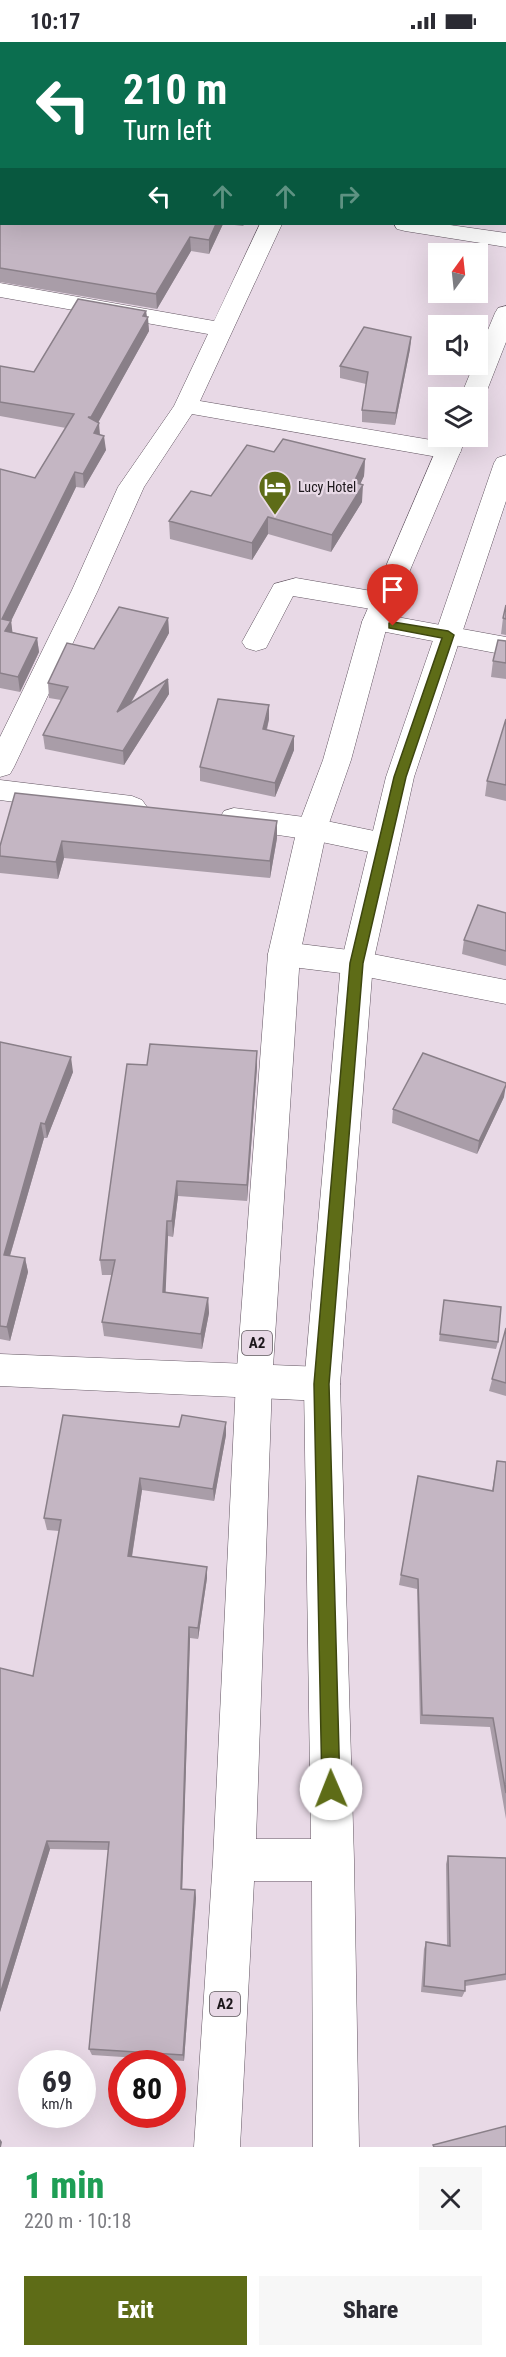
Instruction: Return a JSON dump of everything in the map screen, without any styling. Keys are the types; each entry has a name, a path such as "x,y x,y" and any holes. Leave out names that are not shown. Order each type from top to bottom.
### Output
{"main road":[{"path":"0,766 85,590 131,487 186,406 271,225"},
{"path":"411,225 506,240"},
{"path":"0,290 222,329"},
{"path":"476,387 506,313"},
{"path":"186,406 428,441"},
{"name":"A2","path":"217,2147 234,1860 254,1382 284,954 312,829 337,760 379,612 451,447"},
{"path":"336,2147 333,1860 322,1384 357,963 400,777 506,463"},
{"path":"256,642 283,590 296,587 448,635 506,646"},
{"path":"0,790 162,810"},
{"path":"208,816 312,829 384,844"},
{"path":"284,954 357,963 506,992"},
{"path":"0,1370 322,1384"},
{"path":"234,1860 333,1860"}],"building":[{"path":"0,225 216,225 209,240 190,237 156,294 0,268"},
{"path":"78,299 146,311 143,316 148,317 91,417 88,417 99,423 94,433 104,436 83,474 75,472 2,619 11,621 5,631 37,638 18,677 0,673 0,469 35,478 74,414 0,402 0,366 34,372"},
{"path":"364,327 411,337 396,413 362,410 368,372 340,366"},
{"path":"283,439 365,459 354,482 363,485 332,535 268,517 252,543 169,521 191,491 211,496 247,445 274,452"},
{"path":"119,607 168,618 117,712 168,679 123,751 43,735 68,687 48,683 67,643 94,649"},
{"path":"498,640 506,641 506,663 493,661"},
{"path":"218,699 269,705 263,729 294,736 275,783 200,767"},
{"path":"506,719 506,785 487,781"},
{"path":"15,793 277,821 270,861 62,841 56,862 0,856 0,846"},
{"path":"478,905 506,913 506,951 464,940"},
{"path":"0,1042 71,1057 45,1124 41,1123 4,1255 25,1258 7,1327 0,1326"},
{"path":"150,1044 257,1051 247,1185 177,1181 172,1221 167,1221 163,1292 208,1298 201,1334 102,1322 115,1260 100,1260 127,1064 147,1065"},
{"path":"423,1053 506,1083 479,1141 393,1109"},
{"path":"444,1300 501,1307 498,1342 440,1334"},
{"path":"506,1328 506,1383 492,1379"},
{"path":"63,1415 179,1427 182,1415 226,1422 213,1489 140,1478 128,1556 207,1567 198,1628 189,1627 181,1889 195,1890 183,2050 89,2049 109,1842 47,1841 0,1994 0,1668 33,1676 61,1520 44,1518"},
{"path":"497,1461 506,1462 506,1793 493,1718 422,1715 418,1579 401,1575 418,1476 493,1491"},
{"path":"448,1856 506,1858 506,1974 465,1981 465,1991 424,1986 426,1942 450,1946"},
{"path":"506,2126 506,2147 434,2147 433,2145"}],"place":[{"name":"Lucy Hotel","path":"275,516"}],"route":[{"path":"331,1789 322,1384 357,963 400,777 448,635 393,626"}]}
